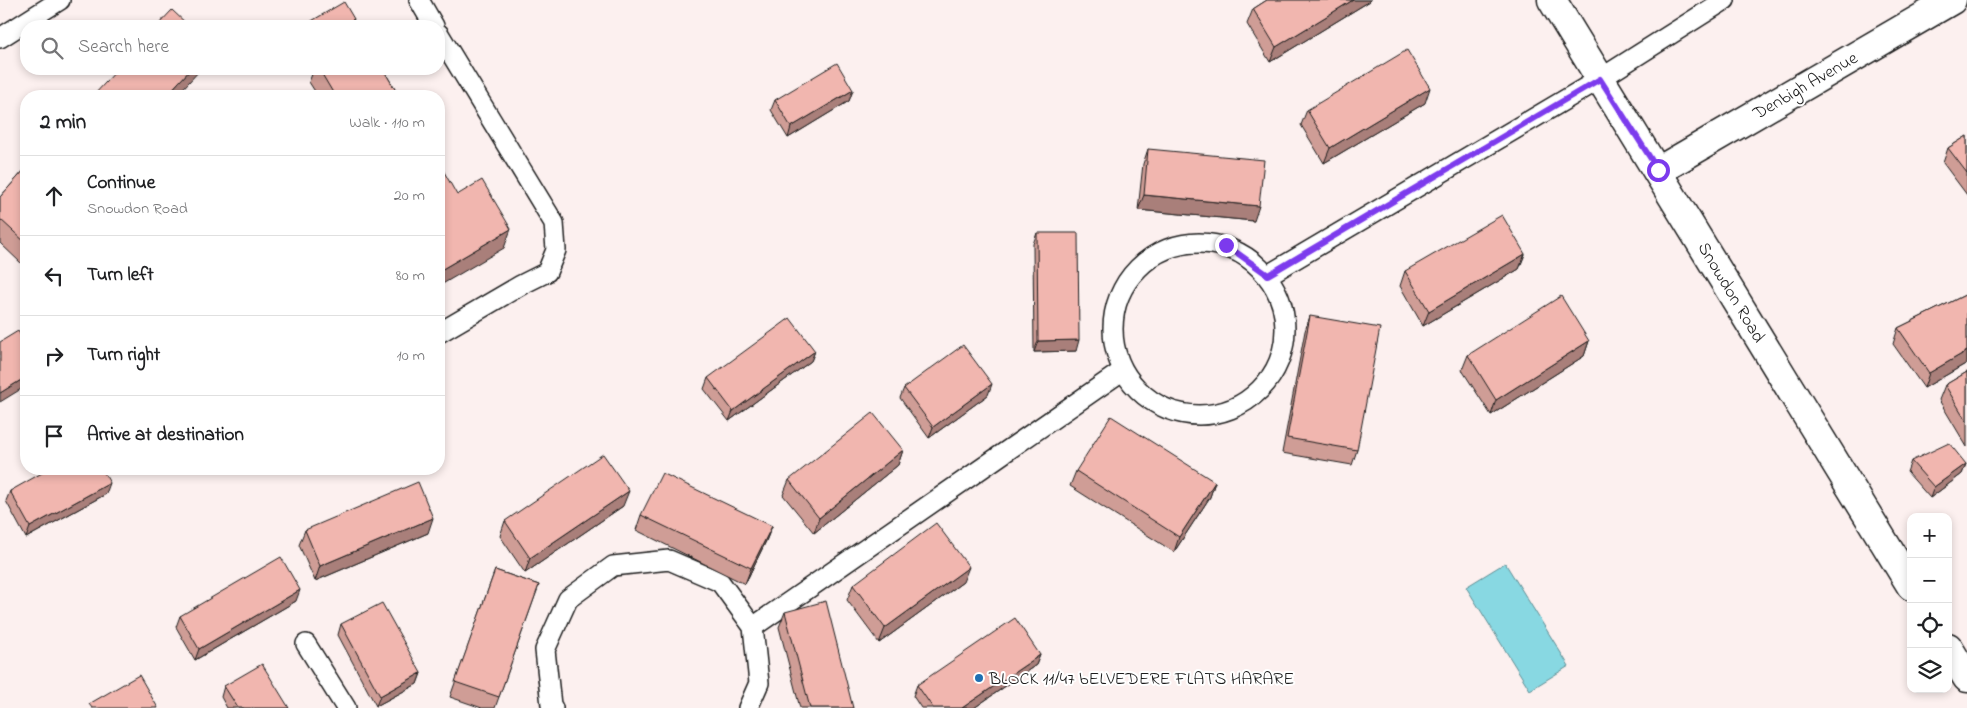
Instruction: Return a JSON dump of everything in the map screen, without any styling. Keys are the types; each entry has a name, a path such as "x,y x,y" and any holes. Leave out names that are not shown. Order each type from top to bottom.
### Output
{"street":[{"name":"Snowdon Road","path":"1552,0 1658,170 1907,579"},
{"name":"Denbigh Avenue","path":"1658,170 1952,0"},
{"path":"1949,648 1967,678"}],"lane":[{"path":"28,20 60,0"},
{"path":"419,0 431,20"},
{"path":"1268,275 1600,79 1725,0"},
{"path":"0,38 20,25"},
{"path":"445,44 554,223 556,250 547,272 445,329"},
{"path":"1174,245 1226,245 1268,275 1287,319 1279,366 1247,402 1202,417 1155,405 1122,371 1111,320 1132,273 1174,245"},
{"path":"753,627 1122,371"},
{"path":"548,707 545,650 568,599 613,566 669,560 720,582 753,627 759,682 748,708"},
{"path":"306,644 346,708"}],"water":[{"path":"1505,563 1569,666 1530,690 1466,587"}],"building":[{"path":"1267,0 1353,0 1276,47 1253,9"},
{"path":"344,2 354,19 352,20 313,20"},
{"path":"172,10 183,20 163,20"},
{"path":"1407,50 1430,88 1330,148 1307,110"},
{"path":"837,63 853,90 791,127 775,100"},
{"path":"112,75 185,75 172,90 99,90"},
{"path":"323,75 387,75 395,90 331,90"},
{"path":"1967,136 1967,173 1948,148"},
{"path":"1148,149 1264,160 1259,206 1144,195"},
{"path":"445,174 457,195 482,180 511,229 445,268"},
{"path":"20,175 20,237 0,219 0,197"},
{"path":"1502,215 1525,254 1429,311 1405,271"},
{"path":"1037,233 1078,233 1079,340 1038,341"},
{"path":"1967,294 1967,351 1929,373 1898,328"},
{"path":"1561,296 1589,341 1496,400 1468,355"},
{"path":"1310,316 1380,328 1357,450 1287,438"},
{"path":"790,318 815,351 733,411 708,378"},
{"path":"18,331 20,334 20,381 0,393 0,342"},
{"path":"963,345 992,384 933,427 904,388"},
{"path":"1967,372 1967,422 1945,385"},
{"path":"873,413 903,450 819,518 789,480"},
{"path":"1111,416 1215,482 1179,537 1076,471"},
{"path":"1949,443 1966,464 1934,487 1911,461"},
{"path":"603,454 629,491 530,558 505,521"},
{"path":"662,473 772,526 751,568 641,515"},
{"path":"38,475 105,475 110,483 30,527 10,491"},
{"path":"418,482 433,518 320,566 305,530"},
{"path":"936,523 969,567 885,628 853,585"},
{"path":"281,557 300,590 199,649 180,616"},
{"path":"495,570 539,585 499,697 455,682"},
{"path":"826,601 853,708 810,708 785,612"},
{"path":"382,603 421,673 380,696 341,624"},
{"name":"BLOCK 11/47 bELVEDERE FLATS HARARE","path":"1015,618 1040,655 962,708 933,708 917,685"},
{"path":"262,664 289,708 238,708 224,686"},
{"path":"139,675 158,708 92,708 89,704"}],"place":[{"name":"BLOCK 11/47 bELVEDERE FLATS HARARE","path":"979,678"}],"route":[{"path":"1226,245 1268,275 1600,79 1658,170"}]}
